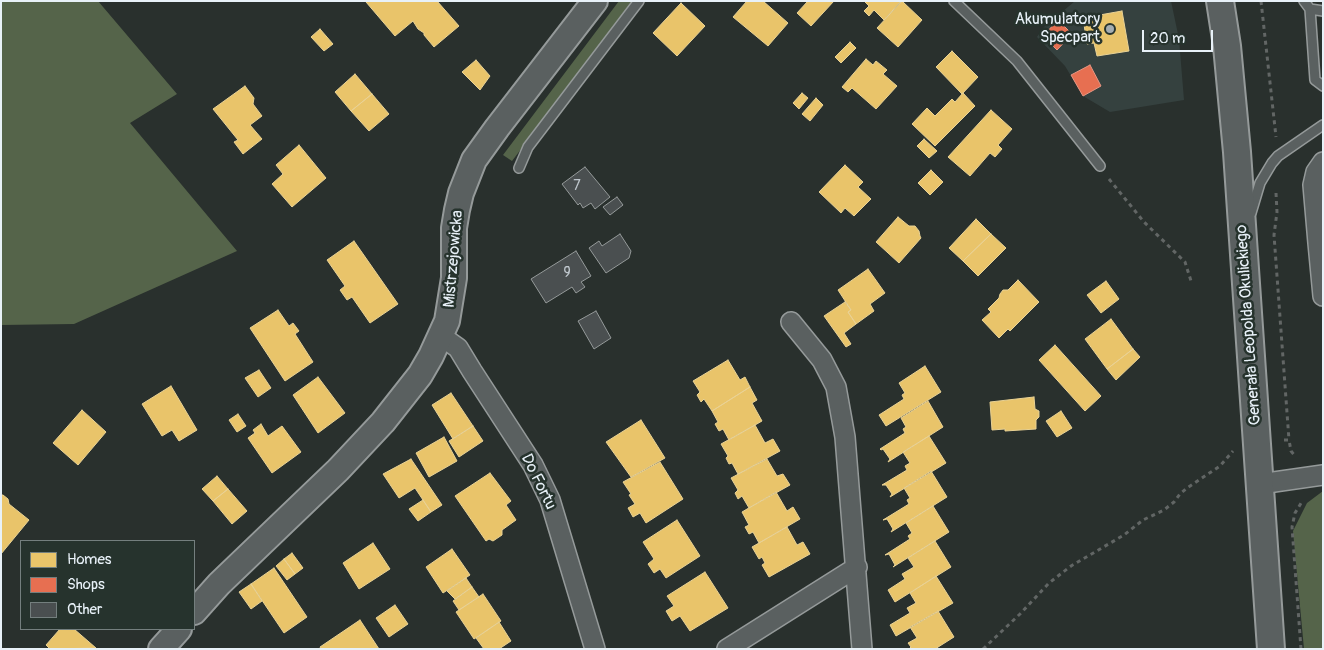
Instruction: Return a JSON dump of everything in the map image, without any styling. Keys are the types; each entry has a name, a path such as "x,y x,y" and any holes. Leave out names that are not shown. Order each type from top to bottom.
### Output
{"main road":[{"name":"Generała Leopolda Okulickiego","path":"1220,1 1234,118 1271,649"}],"street":[{"name":"Mistrzejowicka","path":"195,611 218,584 338,470 383,422 420,375 447,321 453,292 454,228 457,210 461,193 474,160 490,136 594,1"},
{"path":"1323,162 1316,172 1313,182 1320,242 1323,296"},
{"path":"791,322 822,360 836,388 845,437 857,567 862,649"},
{"name":"Do Fortu","path":"441,336 458,348 533,465 542,483 559,527 595,649"},
{"path":"1260,484 1323,475"},
{"path":"727,649 857,567"},
{"path":"161,649 178,630"}],"lane":[{"path":"519,168 528,147 639,1"},
{"path":"954,1 1017,62 1100,166"},
{"path":"1304,1 1310,10 1316,80 1323,86"},
{"path":"1310,10 1323,12"},
{"path":"1244,248 1260,182 1266,171 1278,156 1323,125"}],"path":[{"path":"1261,1 1280,180 1276,195 1277,212 1274,235 1288,440"},
{"path":"1100,166 1144,222 1184,262 1192,284"},
{"path":"983,649 1049,583 1071,566 1124,535 1143,520 1164,510 1187,488 1220,466 1233,450"},
{"path":"1301,649 1292,526 1295,513 1302,500 1306,498"}],"shaded area":[{"path":"1075,1 1171,1 1179,39 1184,100 1110,112 1083,96 1065,66 1037,37 1043,28"}],"green space":[{"path":"1,1 98,1 177,94 130,123 237,251 74,324 1,325"},
{"path":"619,1 634,1 512,161 503,155"},
{"path":"1323,491 1323,649 1304,649 1293,531 1307,503"}],"building: Homes":[{"path":"367,1 437,1 459,26 434,47 413,21 395,36"},
{"path":"747,1 763,1 788,23 768,46 733,17"},
{"path":"808,1 834,1 811,26 797,13"},
{"path":"864,1 901,1 884,20 874,10 869,16 864,11 869,6"},
{"path":"902,1 922,20 898,47 877,28"},
{"path":"681,3 705,26 677,56 653,33"},
{"path":"1122,11 1129,51 1097,56 1094,43 1087,44 1083,18"},
{"path":"320,29 333,44 324,51 311,37"},
{"path":"850,42 856,48 841,63 835,57"},
{"path":"952,51 978,77 962,94 936,67"},
{"path":"866,59 873,65 876,61 887,70 883,74 897,86 876,109 852,88 848,92 842,87"},
{"path":"476,60 490,76 480,90 462,72"},
{"path":"355,74 372,94 351,111 335,92"},
{"path":"245,86 254,98 253,104 262,116 250,125 262,139 243,154 234,142 238,140 213,109"},
{"path":"802,93 808,98 799,109 793,103"},
{"path":"963,93 975,106 935,146 912,124 927,108 935,116 952,99 955,102"},
{"path":"372,94 389,114 369,131 351,111"},
{"path":"816,98 823,105 810,121 802,114"},
{"path":"991,110 1012,129 998,145 1002,149 995,157 990,153 970,176 948,157"},
{"path":"924,139 937,151 929,158 917,146"},
{"path":"299,145 326,178 292,207 272,184 283,174 276,165"},
{"path":"845,165 863,182 858,187 871,199 854,216 845,208 841,213 819,192"},
{"path":"931,170 943,182 930,195 918,183"},
{"path":"898,217 909,226 915,226 921,238 899,263 876,242"},
{"path":"976,219 991,234 963,261 949,248"},
{"path":"991,234 1006,248 978,276 963,261"},
{"path":"354,241 398,304 370,323 352,297 347,300 340,290 345,286 327,260"},
{"path":"868,269 885,293 870,304 874,311 856,324 848,312 851,310 838,290"},
{"path":"1018,280 1039,302 1010,331 1008,329 999,338 982,320 991,312 988,309 999,298 1003,290 1008,290"},
{"path":"1106,281 1119,299 1101,313 1087,295"},
{"path":"845,302 851,310 848,312 856,324 844,333 851,344 846,347 824,316"},
{"path":"278,310 289,326 293,323 299,331 295,334 313,362 285,381 250,328"},
{"path":"1111,319 1133,349 1107,369 1085,339"},
{"path":"1055,345 1101,396 1085,411 1039,360"},
{"path":"1133,349 1140,357 1116,380 1107,369"},
{"path":"728,360 740,380 745,377 750,387 712,411 704,399 701,402 697,395 700,392 693,381"},
{"path":"925,366 941,392 886,426 879,415 904,399 902,395 905,393 899,383"},
{"path":"259,370 271,388 258,397 245,378"},
{"path":"318,377 345,413 318,433 293,395"},
{"path":"171,386 197,430 179,441 172,430 162,436 142,404"},
{"path":"750,387 757,400 752,403 762,421 729,440 723,429 719,431 715,424 718,422 712,411"},
{"path":"451,393 473,426 453,439 432,405"},
{"path":"1034,397 1035,409 1039,411 1036,429 992,430 990,402"},
{"path":"928,401 943,427 888,462 890,459 883,449 880,449 905,433 903,429 906,427 901,418"},
{"path":"82,410 106,432 78,465 53,443"},
{"path":"1061,411 1072,428 1057,437 1046,421"},
{"path":"238,414 246,426 237,432 229,420"},
{"path":"641,420 665,458 631,477 606,442"},
{"path":"261,424 268,436 282,426 301,452 272,473 248,438 255,433 253,430"},
{"path":"755,425 765,443 773,439 780,451 738,474 732,463 729,464 726,458 728,456 721,444"},
{"path":"473,426 483,441 459,457 449,441"},
{"path":"929,436 946,463 890,497 892,494 886,485 882,485 907,470 905,466 910,463 903,452"},
{"path":"444,437 457,461 429,477 416,453"},
{"path":"411,459 442,505 431,512 415,488 399,498 383,474"},
{"path":"767,459 777,476 783,474 790,485 749,508 742,496 738,499 735,493 738,490 731,478"},
{"path":"660,462 683,499 646,523 640,513 633,517 628,508 635,504 623,482"},
{"path":"931,471 947,497 891,532 893,529 887,519 883,520 909,504 907,500 910,498 904,488"},
{"path":"490,473 511,501 506,505 516,520 502,530 502,535 493,541 489,539 486,541 455,496"},
{"path":"217,476 228,489 213,501 202,489"},
{"path":"228,489 247,511 232,524 213,501"},
{"path":"776,492 787,511 793,507 800,519 759,543 753,532 749,534 745,527 749,525 742,512"},
{"path":"1,495 8,499 9,504 29,520 1,554"},
{"path":"423,500 431,512 418,521 409,509"},
{"path":"933,506 949,532 893,567 895,565 889,554 885,555 910,539 908,536 912,533 906,523"},
{"path":"677,520 700,556 666,578 660,569 654,573 648,564 654,559 643,542"},
{"path":"787,527 797,545 803,542 810,554 769,577 762,565 765,563 762,557 759,559 752,547"},
{"path":"935,541 951,567 895,602 888,590 905,579 902,574 914,567 908,558"},
{"path":"373,543 390,569 359,589 343,563"},
{"path":"452,549 470,575 443,593 426,567"},
{"path":"292,553 303,568 295,574 284,559"},
{"path":"284,559 295,574 287,580 276,566"},
{"path":"274,568 307,617 284,633 251,584"},
{"path":"705,572 728,608 690,631 680,616 672,621 666,611 674,606 667,596"},
{"path":"936,576 953,603 896,636 890,625 910,613 907,608 916,603 910,593"},
{"path":"466,578 472,587 455,599 447,591"},
{"path":"251,584 262,601 251,609 239,592"},
{"path":"472,587 479,597 459,610 453,601"},
{"path":"483,594 501,621 474,639 456,612"},
{"path":"395,605 408,624 389,637 376,618"},
{"path":"938,611 954,637 935,649 909,649 911,647 908,643 917,638 910,627"},
{"path":"360,620 379,649 321,649 320,647"},
{"path":"499,622 511,641 499,649 484,649 476,638"},
{"path":"59,630 75,630 96,648 50,649 46,645"}],"building: Shops":[{"path":"1058,20 1072,34 1057,50 1043,36"},
{"path":"1090,65 1101,86 1083,96 1071,75"}],"building: Other":[{"path":"585,167 610,197 595,209 591,203 583,208 580,203 578,205 562,184"},
{"path":"617,197 623,205 610,215 603,207"},
{"path":"620,234 631,251 629,258 606,273 589,248 599,241 602,246"},
{"path":"576,251 591,276 581,282 585,287 576,293 572,287 546,303 531,279"},
{"path":"596,311 611,338 594,349 578,321"}],"place":[{"name":"Akumulatory Specpart","path":"1110,29"}]}
